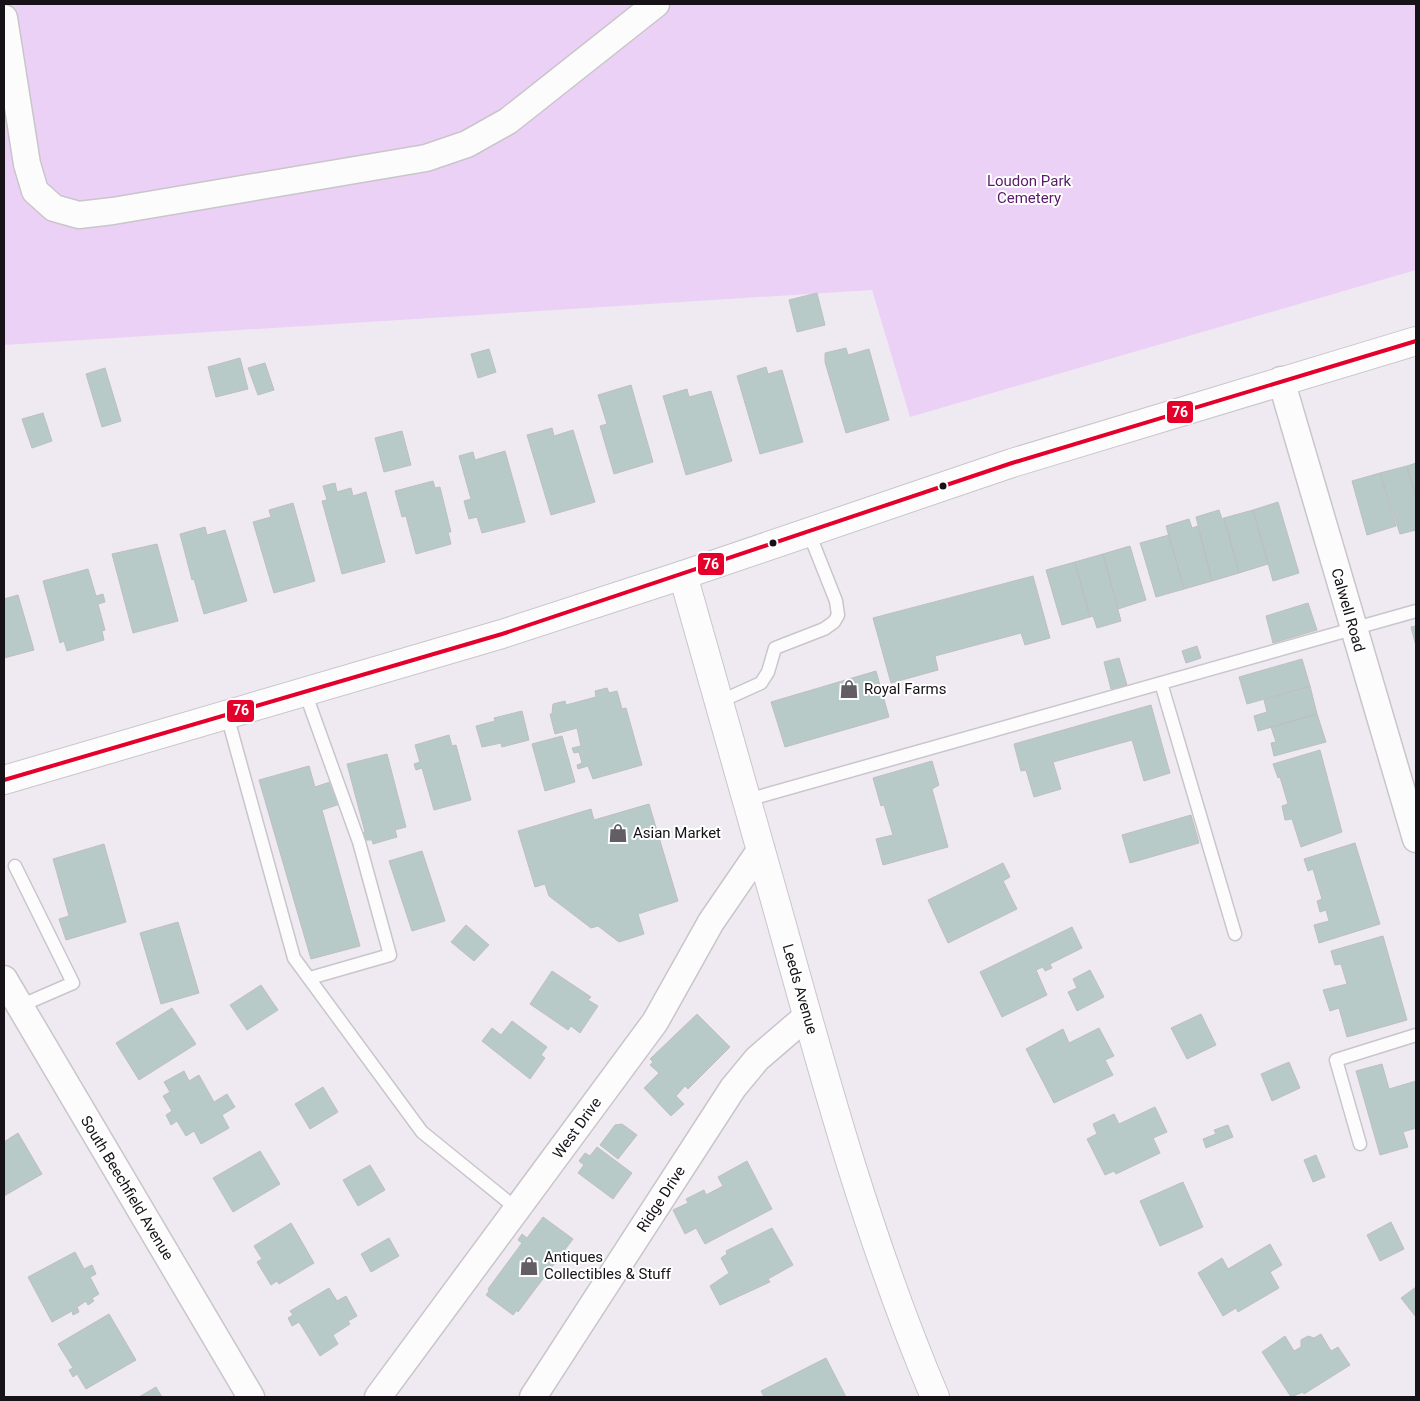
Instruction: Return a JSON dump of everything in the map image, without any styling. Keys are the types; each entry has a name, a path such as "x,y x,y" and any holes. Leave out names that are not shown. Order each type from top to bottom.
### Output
{"main road":[{"path":"4,780 502,634 809,533 1012,463 1281,380 1416,341"},
{"name":"Leeds Avenue","path":"683,575 807,1016 865,1212 900,1312 935,1397"}],"street":[{"path":"4,18 27,164 35,191 54,208 79,215 113,212 426,158 467,144 508,121 656,4"},
{"name":"Calwell Road","path":"1281,380 1416,839"},
{"name":"West Drive","path":"378,1397 655,1022 711,922 761,849"},
{"name":"South Beechfield Avenue","path":"4,979 251,1397"},
{"name":"Ridge Drive","path":"533,1397 733,1088 757,1059 807,1016"}],"lane":[{"path":"718,702 761,683 768,672 775,648 824,629 834,622 838,614 836,601 809,533"},
{"path":"746,800 1416,611"},
{"path":"1161,683 1235,934"},
{"path":"305,692 359,842 390,955 310,978"},
{"path":"227,715 294,958 422,1132 517,1209"},
{"path":"14,866 73,983 20,1006"},
{"path":"1360,1144 1336,1060 1416,1035"}],"green space":[{"name":"Loudon Park Cemetery","path":"4,4 1416,4 1416,270 910,417 872,290 4,345"}],"building":[{"path":"817,293 825,325 797,332 789,300"},
{"path":"846,348 848,355 869,349 889,420 846,433 825,362 825,353"},
{"path":"489,349 496,372 478,378 471,354"},
{"path":"240,358 248,389 216,397 208,367"},
{"path":"265,363 274,390 258,395 248,368"},
{"path":"766,367 768,374 782,370 803,442 760,454 737,376"},
{"path":"105,368 121,421 102,427 86,374"},
{"path":"631,385 653,462 614,474 600,426 607,424 598,395"},
{"path":"687,389 689,397 711,391 732,461 686,475 663,396"},
{"path":"43,413 52,441 32,448 22,419"},
{"path":"552,428 554,436 573,430 595,502 551,515 527,435"},
{"path":"402,431 411,465 384,472 375,438"},
{"path":"505,451 525,522 482,533 477,517 469,519 464,501 471,499 459,456 473,452 475,460"},
{"path":"1416,463 1416,498 1407,466"},
{"path":"1407,466 1416,498 1416,530 1400,534 1380,473"},
{"path":"1380,473 1396,526 1367,535 1352,481"},
{"path":"433,481 435,488 440,487 451,532 448,532 451,544 416,554 406,516 402,517 395,491"},
{"path":"335,483 337,492 351,488 353,496 366,492 385,562 342,574 322,501 327,500 323,486"},
{"path":"1278,502 1299,573 1273,581 1253,510"},
{"path":"293,503 315,581 274,593 253,522 271,517 269,510"},
{"path":"1219,510 1222,519 1224,518 1239,573 1212,581 1196,517"},
{"path":"1253,510 1268,564 1239,573 1224,518"},
{"path":"1189,519 1192,528 1198,526 1212,581 1184,589 1166,526"},
{"path":"205,527 207,535 225,530 247,601 204,614 194,579 192,580 180,534"},
{"path":"1169,535 1184,589 1156,597 1140,543"},
{"path":"157,544 178,621 133,633 112,554"},
{"path":"1130,546 1146,600 1118,609 1103,554"},
{"path":"1103,554 1121,621 1097,628 1093,616 1090,617 1075,562"},
{"path":"1075,562 1090,617 1062,625 1046,570"},
{"path":"88,569 96,596 103,594 105,602 98,604 105,630 102,631 104,640 67,651 64,641 60,643 43,581"},
{"path":"1033,576 1050,638 1025,645 1021,633 935,656 938,670 891,683 873,618"},
{"path":"18,595 34,650 4,658 4,599"},
{"path":"1308,603 1317,630 1273,643 1266,616"},
{"path":"1416,626 1416,646 1411,627"},
{"path":"1197,646 1201,658 1186,663 1182,651"},
{"path":"1119,658 1127,685 1111,689 1104,662"},
{"path":"1302,659 1310,686 1247,704 1239,677"},
{"path":"876,671 889,717 785,747 771,702"},
{"path":"1310,686 1317,714 1258,731 1254,716 1267,712 1264,700"},
{"path":"607,688 609,693 617,691 622,709 626,708 642,765 593,779 588,766 578,769 577,765 582,763 579,752 574,753 572,748 581,746 577,728 555,734 550,714 552,714 553,704 565,701 566,705 596,697 595,691"},
{"path":"1151,705 1170,773 1144,781 1132,740 1053,762 1061,789 1034,797 1026,770 1021,771 1014,744"},
{"path":"522,711 529,740 502,747 501,743 482,747 476,726 495,721 494,718"},
{"path":"1317,714 1326,742 1274,756 1271,743 1276,742 1271,727"},
{"path":"449,735 452,746 456,745 471,800 434,810 422,768 416,770 414,764 420,762 415,745"},
{"path":"562,736 575,782 545,791 532,744"},
{"path":"1320,750 1342,832 1301,847 1292,819 1285,820 1282,806 1288,804 1280,777 1278,778 1273,764"},
{"path":"387,754 406,827 395,830 397,837 373,844 372,840 364,840 362,833 365,832 347,764"},
{"path":"932,761 939,785 932,789 948,847 883,865 876,839 893,835 884,805 881,806 873,778"},
{"path":"309,766 315,787 333,781 340,804 322,810 360,946 311,959 259,780"},
{"path":"649,804 678,901 638,914 644,934 619,942 598,926 591,928 549,896 545,884 535,887 518,831 591,809 594,820"},
{"path":"1191,815 1199,843 1130,863 1122,835"},
{"path":"1355,843 1380,924 1319,943 1314,925 1329,921 1326,910 1320,912 1317,901 1322,899 1313,869 1308,871 1304,859"},
{"path":"104,844 126,922 66,940 59,919 69,916 53,859"},
{"path":"422,851 445,921 412,931 389,861"},
{"path":"1003,863 1010,877 1003,881 1017,909 948,943 928,900"},
{"path":"178,922 199,993 161,1004 140,933"},
{"path":"466,925 489,945 474,961 451,942"},
{"path":"1072,927 1082,948 1050,964 1052,968 1045,971 1043,967 1036,970 1047,995 1002,1017 980,972"},
{"path":"1383,936 1407,1020 1347,1037 1339,1008 1330,1011 1323,990 1347,984 1341,964 1335,965 1331,951"},
{"path":"1090,970 1104,997 1077,1011 1068,992 1077,988 1073,979"},
{"path":"552,971 591,997 588,1000 598,1006 580,1033 571,1026 568,1030 530,1004"},
{"path":"261,985 278,1010 247,1030 230,1005"},
{"path":"172,1008 196,1044 139,1080 116,1043"},
{"path":"697,1014 730,1047 688,1089 685,1086 676,1096 684,1104 671,1116 644,1088 659,1073 650,1065 653,1062 650,1059"},
{"path":"1201,1014 1216,1045 1187,1059 1171,1028"},
{"path":"512,1021 547,1047 541,1055 545,1058 530,1079 482,1041 492,1028 501,1035"},
{"path":"1099,1028 1114,1056 1105,1060 1113,1075 1054,1103 1026,1049 1063,1029 1069,1043"},
{"path":"1289,1062 1300,1088 1272,1101 1261,1074"},
{"path":"1382,1064 1389,1089 1416,1081 1416,1128 1403,1132 1408,1147 1380,1155 1356,1071"},
{"path":"184,1071 189,1081 199,1075 214,1102 227,1094 235,1107 222,1115 229,1128 201,1144 194,1131 186,1136 177,1121 171,1125 166,1115 172,1111 163,1096 170,1092 164,1082"},
{"path":"323,1087 338,1112 310,1129 295,1104"},
{"path":"1155,1107 1167,1132 1153,1138 1160,1153 1116,1174 1114,1171 1105,1175 1087,1139 1097,1134 1093,1124 1114,1114 1119,1124"},
{"path":"622,1124 637,1135 618,1159 600,1145 615,1125"},
{"path":"1228,1125 1233,1137 1206,1148 1203,1139 1216,1134 1214,1130"},
{"path":"18,1133 42,1174 4,1196 4,1142"},
{"path":"597,1147 632,1173 613,1199 578,1173 584,1165 579,1161 585,1153 590,1156"},
{"path":"260,1151 280,1184 233,1212 213,1178"},
{"path":"1316,1155 1325,1177 1313,1182 1304,1160"},
{"path":"747,1161 772,1209 705,1244 696,1228 685,1234 673,1210 688,1203 686,1199 704,1190 706,1195 723,1186 718,1177"},
{"path":"370,1165 385,1190 358,1206 343,1180"},
{"path":"1183,1182 1203,1227 1160,1246 1140,1201"},
{"name":"Antiques Collectibles & Stuff","path":"543,1217 573,1239 518,1312 517,1310 513,1315 486,1295 489,1291 488,1289 522,1243 518,1240 522,1234 527,1238"},
{"path":"1391,1222 1404,1249 1380,1261 1367,1235"},
{"path":"291,1223 314,1263 279,1284 277,1281 271,1285 257,1262 262,1259 254,1246"},
{"path":"772,1228 793,1265 768,1279 770,1282 720,1305 710,1286 729,1273 721,1258 727,1254 726,1251"},
{"path":"389,1238 399,1256 371,1272 361,1254"},
{"path":"1270,1244 1282,1265 1270,1272 1279,1288 1238,1312 1236,1308 1223,1316 1198,1273 1222,1258 1228,1269"},
{"path":"75,1252 84,1269 92,1265 96,1274 90,1277 99,1294 92,1298 94,1301 88,1305 86,1301 77,1307 79,1312 73,1315 72,1311 52,1322 28,1277"},
{"path":"1416,1287 1416,1317 1401,1298"},
{"path":"329,1288 337,1301 346,1296 357,1316 348,1321 350,1324 333,1335 338,1344 320,1356 299,1322 292,1326 288,1318 293,1315 290,1311"},
{"path":"109,1314 136,1360 86,1389 77,1374 73,1377 69,1370 73,1368 58,1344"},
{"path":"1321,1334 1331,1351 1338,1347 1350,1365 1304,1394 1303,1392 1291,1397 1262,1352 1285,1336 1294,1351 1301,1347 1301,1340 1308,1336 1314,1338"},
{"path":"826,1358 846,1397 764,1397 761,1391"},
{"path":"156,1387 162,1397 139,1397"}],"transit line":[{"name":"76","path":"4,780 502,634 1012,463 1416,341"}],"place":[{"name":"Royal Farms","path":"849,689"},
{"name":"Asian Market","path":"618,833"},
{"name":"Antiques Collectibles & Stuff","path":"529,1266"}]}
